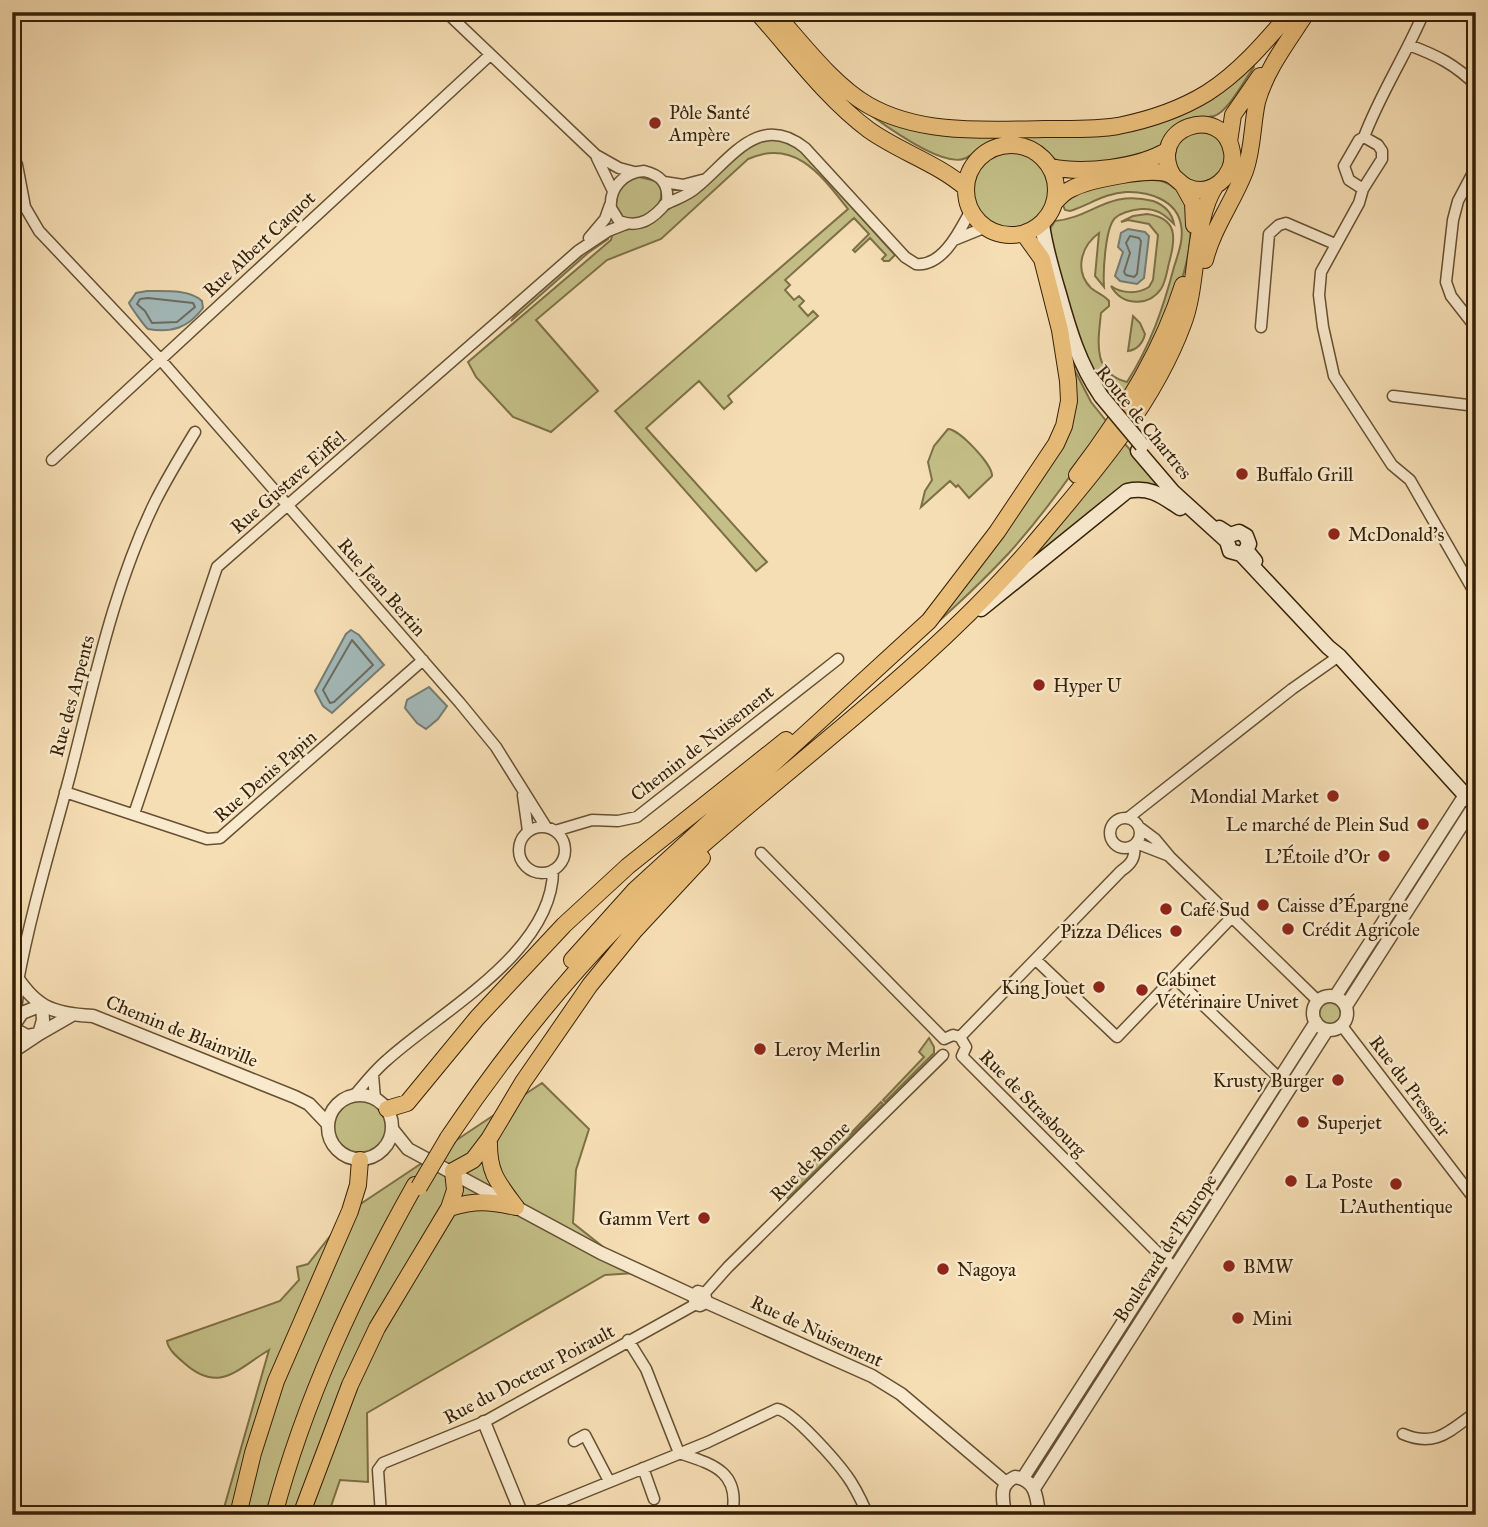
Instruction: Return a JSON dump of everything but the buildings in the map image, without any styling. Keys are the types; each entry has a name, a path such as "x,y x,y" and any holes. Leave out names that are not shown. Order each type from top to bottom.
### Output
{"main road":[{"path":"757,12 835,99 860,122 899,149 948,173 966,188"},
{"path":"774,12 854,104 887,130 946,162 975,162"},
{"path":"814,58 861,101 880,112 917,123 992,130 1095,128 1144,119 1174,109 1207,93 1257,51 1292,12"},
{"path":"1208,125 1228,109 1292,12"},
{"path":"1184,322 1203,211 1216,185 1230,169 1233,158 1229,142 1233,115 1306,12"},
{"path":"944,638 1030,548 1133,419 1166,361 1184,322 1209,246 1246,168 1261,89 1306,12"},
{"path":"277,1515 330,1364 417,1186 476,1086 542,1001 632,901 952,619 1024,543 1065,493 1146,370 1163,339 1179,298 1192,248 1195,214 1192,200 1168,164 1168,150 1175,136 1192,125 1208,125 1220,130 1229,142"},
{"path":"1014,145 1035,151 1051,167 1057,188 1050,214 1042,224 1024,234 1004,235 986,228 971,210 966,188 975,162 993,149 1014,145"},
{"path":"1051,167 1070,170 1100,168 1153,158 1168,150"},
{"path":"1055,202 1066,191 1087,183 1148,172 1163,172 1195,190 1216,185"},
{"name":"Route de Chartres","path":"1042,224 1073,344 1099,399"},
{"name":"Route de Chartres","path":"1024,234 1042,259 1060,330 1077,371 1172,492 1203,522 1229,538"},
{"path":"542,1001 561,972 634,891 914,636 943,606 1044,464 1064,426 1069,401 1060,330"},
{"name":"Route de Chartres","path":"1140,448 1229,538 1230,551 1244,552 1472,802"},
{"path":"446,1137 538,1015 604,941 705,842 944,638 1127,491 1141,488 1155,492 1203,522"},
{"path":"381,1104 407,1103 477,1018 582,908 628,866 825,708 908,635 957,587"},
{"path":"301,1515 350,1385 377,1328 449,1208 455,1190 453,1171 472,1160 489,1139 553,1036 635,930 709,850 789,772"},
{"path":"489,1139 489,1163 494,1178 516,1207"},
{"path":"239,1515 253,1453 276,1381 350,1211 359,1181 360,1160"},
{"path":"449,1208 471,1202 489,1201 516,1207"}],"street":[{"path":"446,12 596,155 619,168 653,173 664,182 683,185 705,180"},
{"path":"1363,189 1349,180 1344,166 1359,140 1364,137 1424,12"},
{"path":"1409,45 1443,58 1476,85"},
{"name":"Rue Albert Caquot","path":"52,460 490,55"},
{"path":"634,172 625,177 613,191 610,205 616,218 626,224 636,225 645,222 664,205 691,192 749,141 763,135 792,139 805,148 910,261 919,265 929,262 954,240 971,210"},
{"path":"1364,137 1378,145 1382,151 1382,159 1363,189 1359,203 1321,272 1320,295 1326,346 1334,376 1392,464 1410,480 1476,596"},
{"name":"Rue Jean Bertin","path":"12,155 17,165 25,206 39,231 160,359 423,660 496,747 550,829"},
{"path":"596,155 613,191"},
{"path":"1476,167 1458,201 1446,282 1451,296 1476,328"},
{"path":"664,182 668,195 664,205"},
{"name":"Rue Gustave Eiffel","path":"578,251 605,219 610,205"},
{"path":"1261,327 1269,234 1286,223 1335,244"},
{"name":"Rue Gustave Eiffel","path":"134,814 217,567 578,251 608,231 626,224"},
{"path":"954,240 986,228"},
{"path":"1393,396 1476,405"},
{"name":"Rue des Arpents","path":"15,975 97,662 125,575 155,501 195,432"},
{"path":"960,1037 1121,871 1124,857 1139,837 1134,823 1139,811 1292,689 1339,656"},
{"name":"Chemin de Nuisement","path":"550,829 576,826 592,820 618,821 637,817 838,659"},
{"name":"Rue Denis Papin","path":"65,792 207,839 220,838 423,660"},
{"path":"1322,1026 1342,1026 1347,1017 1346,1006 1434,867 1472,802 1476,784"},
{"name":"Rue Jean Bertin","path":"522,789 528,831"},
{"path":"1335,996 1423,860 1472,802"},
{"path":"1170,857 1114,844 1110,831 1114,822 1134,823 1155,839 1170,857 1318,1001 1326,996 1335,996 1346,1006"},
{"path":"354,1096 388,1059 499,969 526,942 540,920 553,870 564,855 564,842 576,826"},
{"path":"553,870 536,872 525,866 519,854 520,842 528,831 550,829 564,842"},
{"path":"761,853 944,1039 941,1046 943,1055 954,1060 962,1056"},
{"path":"1423,860 1434,867"},
{"path":"536,872 544,891 545,903"},
{"path":"1036,960 1117,1037 1232,917"},
{"path":"13,1029 15,975"},
{"name":"Chemin de Blainville","path":"15,975 29,995 42,1004 72,1015 93,1016 309,1104 338,1103"},
{"path":"1175,978 1280,1079"},
{"name":"Boulevard de l'Europe","path":"1318,1001 1314,1012 1322,1026"},
{"path":"13,1029 22,1013 42,1004 43,1020 39,1034"},
{"path":"12,1052 72,1015"},
{"name":"Boulevard de l'Europe","path":"1023,1478 1280,1079 1322,1026"},
{"name":"Boulevard de l'Europe","path":"1035,1487 1175,1267 1322,1026"},
{"name":"Rue du Pressoir","path":"1342,1026 1476,1201"},
{"path":"13,1029 27,1036 39,1034"},
{"name":"Rue de Strasbourg","path":"944,1039 950,1035 960,1037 966,1047 962,1056 1175,1267"},
{"name":"Rue de Rome","path":"700,1299 728,1267 943,1055"},
{"path":"373,1075 392,1129 382,1152"},
{"path":"381,1104 364,1095 338,1103 328,1124 328,1134 333,1144 340,1153 360,1160 382,1152 408,1149"},
{"name":"Chemin de Blainville","path":"309,1104 328,1124"},
{"name":"Rue de Nuisement","path":"392,1129 408,1149 601,1253 872,1376 901,1394 1006,1483"},
{"name":"Rue du Docteur Poirault","path":"380,1515 377,1470 383,1464 484,1422 700,1299"},
{"path":"628,1340 646,1369 679,1452 717,1465 730,1482 735,1514"},
{"path":"528,1515 708,1442 772,1410 782,1409 841,1468 868,1515"},
{"path":"1403,1434 1416,1440 1439,1438 1476,1412"},
{"path":"484,1422 522,1515"},
{"path":"574,1441 585,1435 609,1480"},
{"path":"643,1468 654,1499"},
{"path":"1005,1515 1002,1489 1015,1476 1023,1478 1035,1487 1040,1514"}],"shaded area":[{"path":"1253,64 1254,67 1236,94 1219,113 1182,121 1150,152 1113,161 1065,163 1053,158 1030,141 1014,137 994,141 966,158 945,158 918,146 872,116 898,121 1122,130"},
{"path":"1200,132 1218,139 1225,157 1218,175 1200,182 1182,175 1175,157 1182,139"},
{"path":"774,139 785,141 799,149 895,255 889,261 884,261 882,259 886,255 870,238 855,252 853,250 869,234 854,218 785,280 790,285 785,290 794,300 799,296 804,301 799,306 808,316 813,311 818,316 728,396 732,402 724,409 699,381 646,428 767,562 756,571 615,411 848,209 806,163 780,153 748,159 661,239 607,260 536,320 598,391 551,432 513,417 476,377 468,362 611,240 613,232 647,226 746,148 757,142"},
{"path":"1011,150 1026,153 1039,162 1048,175 1051,190 1048,205 1039,218 1026,227 1011,230 996,227 983,218 974,205 971,190 974,175 983,162 996,153"},
{"path":"635,176 660,182 660,200 655,209 640,220 626,220 616,211 616,199 622,187"},
{"path":"1152,178 1172,186 1185,201 1190,220 1190,242 1186,266 1171,310 1117,408 1085,359 1048,232 1055,221 1124,199 1153,201 1164,207 1171,216 1174,224 1159,212 1151,210 1127,212 1115,218 1107,241 1104,287 1095,276 1099,233 1088,245 1082,259 1081,267 1086,281 1109,301 1109,306 1101,313 1099,345 1103,364 1116,378 1127,382 1149,341 1165,298 1181,241 1182,230 1178,216 1168,203 1152,195 1135,192 1111,195 1070,211 1065,210 1063,205 1080,192 1092,188"},
{"path":"1133,216 1157,216 1169,225 1173,245 1161,289 1149,299 1135,302 1116,293 1111,286 1120,291 1135,292 1149,287 1153,280 1158,235 1149,224 1128,220 1121,222"},
{"path":"608,235 608,239 588,253 511,321 519,310 586,249"},
{"path":"1133,316 1145,334 1139,346 1128,351"},
{"path":"1073,367 1091,402 1107,422 1060,490 1008,554 863,689 1046,466"},
{"path":"948,429 960,435 974,448 987,464 992,476 969,498 958,485 956,487 950,481 921,507 925,491 932,480 928,462 934,446"},
{"path":"1124,443 1171,495 1137,485 1004,587"},
{"path":"1331,999 1341,1003 1345,1013 1341,1023 1331,1027 1321,1023 1317,1013 1321,1003"},
{"path":"929,1038 934,1053 885,1102 883,1100 924,1057 919,1052"},
{"path":"542,1083 589,1129 576,1170 573,1223 636,1273 605,1275 367,1413 368,1482 340,1480 328,1515 222,1515 269,1350 228,1376 218,1378 196,1372 175,1355 167,1341 280,1301 299,1280 297,1267 308,1264 350,1211"},
{"path":"361,1100 372,1102 381,1108 387,1117 387,1139 381,1148 372,1154 361,1156 350,1154 341,1148 335,1139 333,1128 335,1117 341,1108 350,1102"},
{"path":"881,1102 883,1104 788,1198 784,1196 783,1192 844,1130 850,1134"}],"water":[{"path":"1128,229 1145,232 1149,236 1144,278 1137,284 1120,281 1115,276 1123,252 1118,247 1121,233"},
{"path":"147,291 191,294 202,301 203,308 179,328 148,329 129,303 136,293"},
{"path":"351,630 359,635 384,665 332,713 323,706 315,691 346,634"},
{"path":"429,687 447,706 438,719 426,729 417,723 405,708 407,700"}],"place":[{"name":"Pôle Santé Ampère","path":"655,123"},
{"name":"Buffalo Grill","path":"1242,474"},
{"name":"McDonald's","path":"1334,534"},
{"name":"Hyper U","path":"1039,685"},
{"name":"Mondial Market","path":"1333,796"},
{"name":"Le marché de Plein Sud","path":"1423,824"},
{"name":"L'Étoile d'Or","path":"1384,856"},
{"name":"Caisse d'Épargne","path":"1263,905"},
{"name":"Café Sud","path":"1166,909"},
{"name":"Crédit Agricole","path":"1288,929"},
{"name":"Pizza Délices","path":"1176,931"},
{"name":"King Jouet","path":"1099,987"},
{"name":"Cabinet Vétérinaire Univet","path":"1142,990"},
{"name":"Leroy Merlin","path":"760,1049"},
{"name":"Krusty Burger","path":"1338,1080"},
{"name":"Superjet","path":"1303,1122"},
{"name":"La Poste","path":"1291,1181"},
{"name":"L'Authentique","path":"1396,1184"},
{"name":"Gamm Vert","path":"704,1218"},
{"name":"BMW","path":"1229,1266"},
{"name":"Nagoya","path":"943,1269"},
{"name":"Mini","path":"1238,1318"}]}
